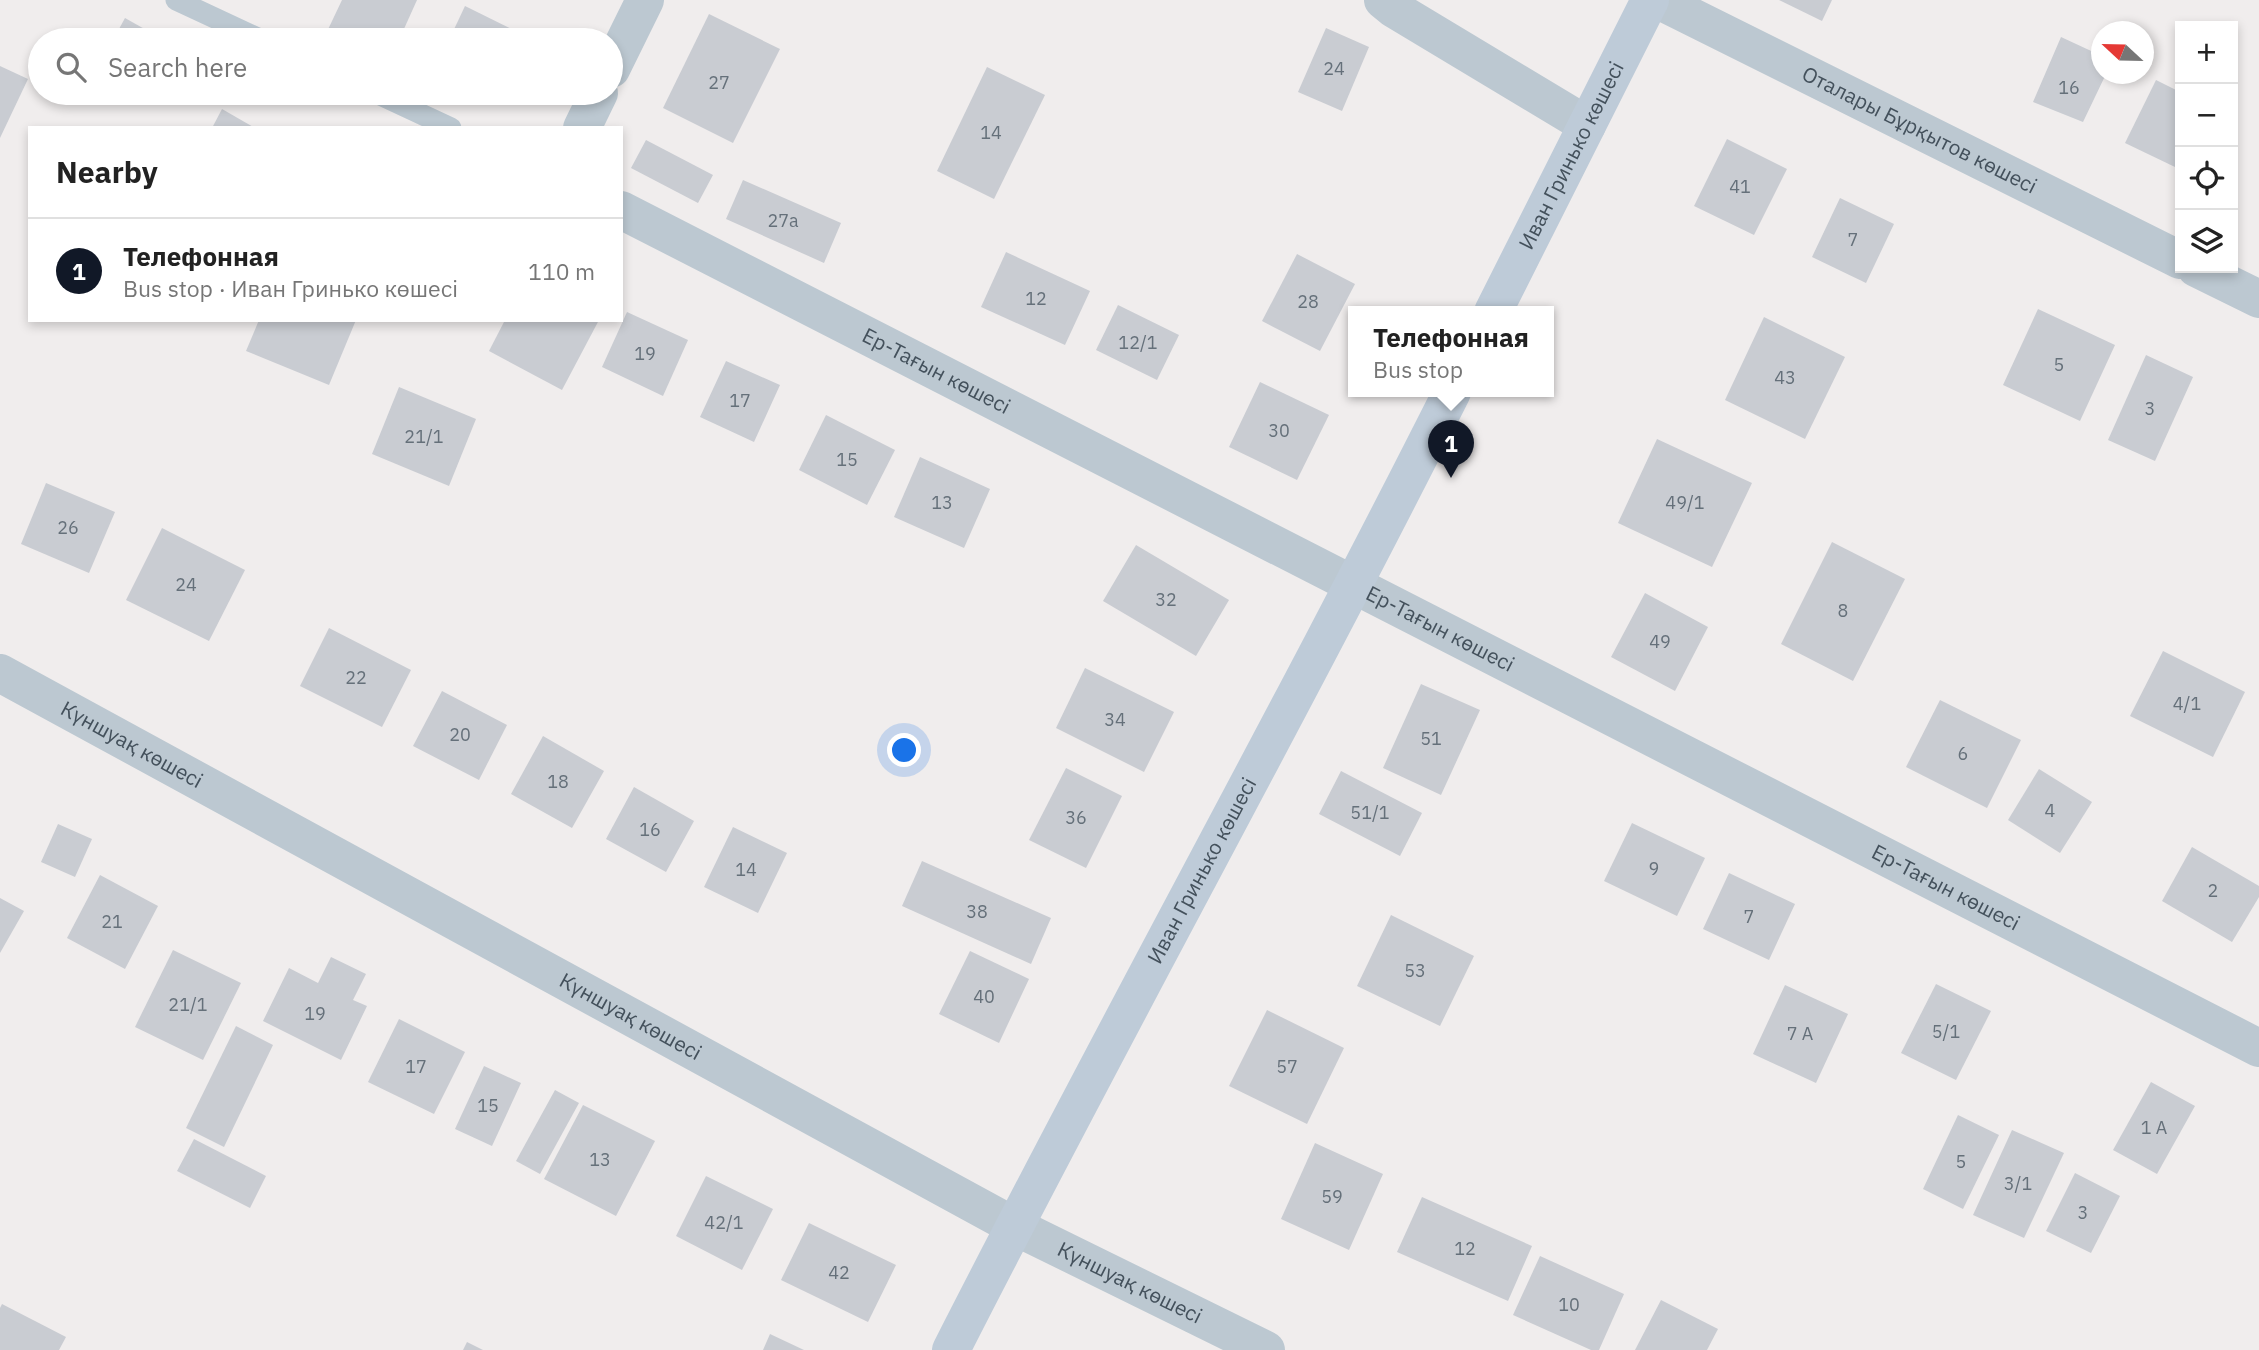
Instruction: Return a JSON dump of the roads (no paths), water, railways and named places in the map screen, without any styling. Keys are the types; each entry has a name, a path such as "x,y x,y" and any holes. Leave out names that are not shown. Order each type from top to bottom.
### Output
{"street":[{"path":"623,45 645,0"},
{"path":"1383,0 1587,125"},
{"name":"Иван Гринько көшесі","path":"1496,306 1650,0"},
{"name":"Оталары Бұрқытов көшесі","path":"1658,0 2175,258"},
{"path":"583,126 593,105"},
{"name":"Ер-Тағын көшесі","path":"623,210 2259,1048"},
{"path":"2206,273 2259,299"},
{"name":"Иван Гринько көшесі","path":"951,1350 1014,1226 1355,584 1449,397"},
{"name":"Күншуақ көшесі","path":"0,673 1014,1226 1266,1350"}],"lane":[{"path":"176,0 236,28"},
{"path":"402,105 447,126"}],"place":[{"name":"Телефонная","path":"1451,478"}]}
